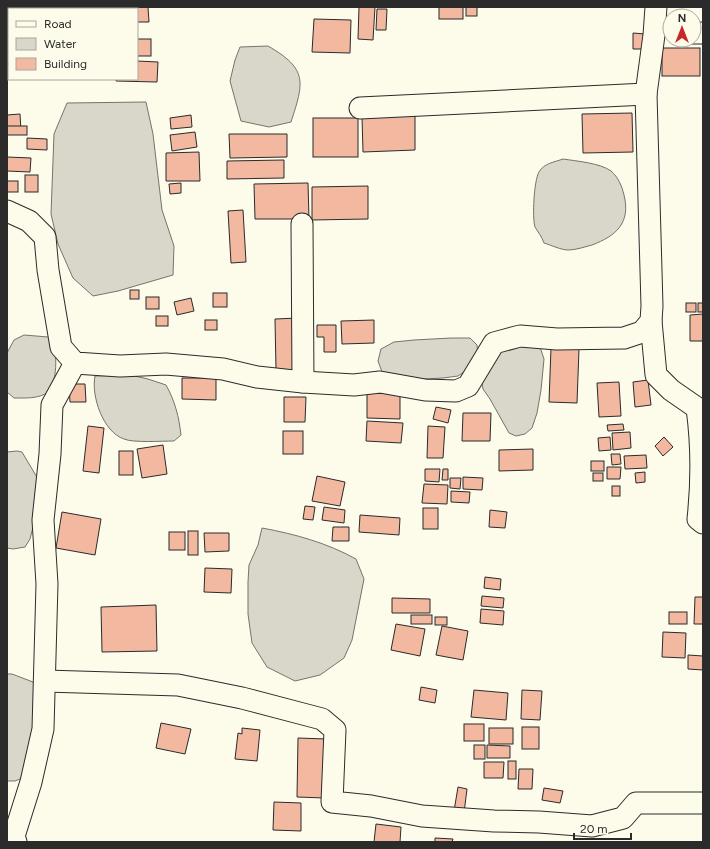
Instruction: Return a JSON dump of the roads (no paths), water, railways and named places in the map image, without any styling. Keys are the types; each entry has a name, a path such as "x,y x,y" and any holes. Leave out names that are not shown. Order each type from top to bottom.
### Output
{"street":[{"path":"656,7 662,35 646,94 652,306 651,321 656,376 671,390 697,408 700,432 701,490 698,519 703,524"},
{"path":"360,108 646,94"},
{"path":"7,211 29,221 45,237 48,270 61,346 75,363 120,366 166,364 223,370 257,377 303,382 354,385 380,382 424,390 456,392 468,386 494,343 520,336 557,339 624,338 642,332 651,321"},
{"path":"302,224 303,382"},
{"path":"12,837 31,782 44,729 47,584 44,520 50,454 52,405 75,363"},
{"path":"45,681 178,685 242,698 322,719 335,730 332,802 371,806 422,816 592,826 623,818 636,802 703,803"}],"water":[{"path":"268,46 290,62 296,70 300,86 299,96 291,122 269,127 241,121 230,81 240,47"},
{"path":"146,102 153,134 162,210 174,246 173,275 118,291 93,296 73,278 58,244 51,214 54,134 67,103"},
{"path":"563,159 594,164 611,171 621,185 626,205 623,221 615,233 592,245 571,250 562,249 544,243 535,227 534,222 537,176 541,169 547,165"},
{"path":"24,335 48,337 52,340 56,360 55,375 51,388 48,392 32,398 14,398 7,392 7,353 14,340"},
{"path":"470,338 477,345 478,355 467,370 458,376 425,379 388,376 382,372 378,361 381,349 394,342"},
{"path":"539,344 544,359 537,413 532,428 525,434 516,436 509,433 483,389 481,378 501,347"},
{"path":"130,375 166,385 178,415 181,435 174,441 128,440 117,435 110,429 100,412 97,403 94,384 95,376"},
{"path":"7,452 22,452 38,479 34,523 30,539 25,547 13,549 7,548"},
{"path":"262,528 287,533 345,553 356,559 364,579 352,640 344,658 320,675 295,681 267,667 252,643 248,614 249,565 258,545"},
{"path":"7,674 12,674 33,682 40,692 25,777 15,781 7,781"}]}
